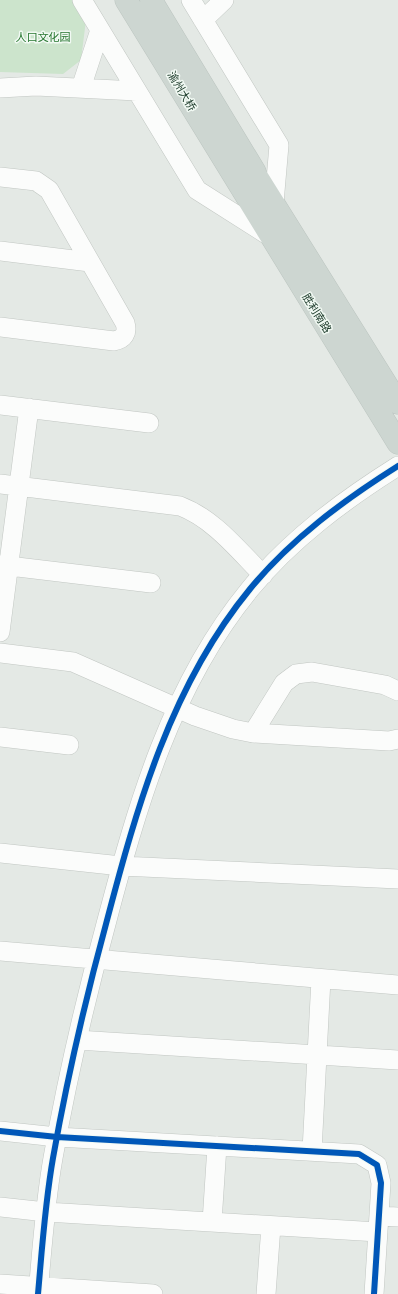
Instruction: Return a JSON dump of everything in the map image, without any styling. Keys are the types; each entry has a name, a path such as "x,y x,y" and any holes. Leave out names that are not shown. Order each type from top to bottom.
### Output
{"main road":[{"name":"渝州大桥","path":"126,0 249,175"},
{"name":"渝州大桥","path":"151,0 249,175"},
{"name":"胜利南路","path":"249,175 274,203 398,403"},
{"name":"胜利南路","path":"249,175 271,237 398,443"}],"street":[{"path":"82,0 197,190 271,237"},
{"path":"191,0 279,145 274,203"},
{"path":"203,20 224,0"},
{"path":"81,88 100,30"},
{"path":"0,88 36,86 137,91"},
{"path":"0,177 36,181 49,190 127,329 125,335 120,340 114,341 0,327"},
{"path":"0,251 90,262"},
{"path":"0,405 149,423"},
{"path":"0,632 4,565 19,487 29,408"},
{"path":"38,1290 46,1212 57,1136 96,959 121,866 150,774 176,709 191,678 218,632 250,588 288,548 331,512 398,466"},
{"path":"0,484 180,506 196,512 210,522 263,575"},
{"path":"4,565 151,583"},
{"path":"0,653 73,662 176,709 214,723 253,733 389,741 398,739"},
{"path":"253,733 284,683 296,674 312,672 385,685 398,691"},
{"path":"0,737 69,745"},
{"path":"0,853 121,866 398,879"},
{"path":"0,950 398,985"},
{"path":"312,1151 321,979"},
{"path":"77,1040 398,1060"},
{"path":"0,1131 57,1136 359,1154 377,1165 381,1183 374,1294"},
{"path":"212,1222 217,1146"},
{"path":"0,1207 46,1212 271,1226 378,1224 398,1217"},
{"path":"266,1294 271,1226"},
{"path":"0,1284 38,1290 153,1294"}],"green space":[{"name":"人口文化园","path":"0,0 79,0 87,12 81,60 63,74 0,72"}],"cycle path":[{"path":"38,1294 50,1175 70,1070 84,1011 130,835 144,791 178,706 199,665 222,626 250,589 266,571 283,553 319,522 338,507 398,466"},
{"path":"0,1131 57,1137 359,1154 377,1165 381,1183 374,1294"}]}
